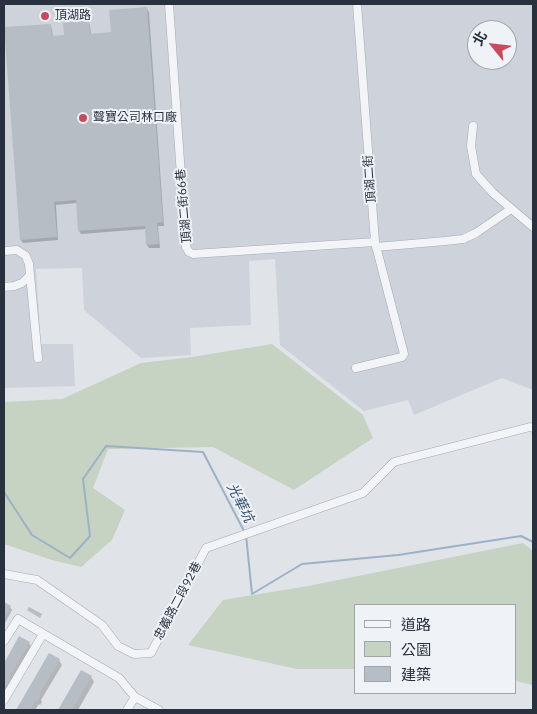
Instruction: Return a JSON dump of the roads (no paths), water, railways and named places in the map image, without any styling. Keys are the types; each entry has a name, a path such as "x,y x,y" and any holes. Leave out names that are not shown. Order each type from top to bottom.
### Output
{"street":[{"name":"頂湖二街66巷","path":"169,4 186,247 189,252 193,254 375,244"},
{"name":"頂湖二街","path":"356,368 402,357 404,354 375,244 357,4"},
{"path":"473,126 471,146 476,174 493,193 533,227"},
{"path":"375,244 463,239 476,233 511,209"},
{"path":"4,251 17,250 26,256 30,264 38,358"},
{"path":"4,287 22,283 30,275"},
{"name":"忠義路二段92巷","path":"4,574 38,580 102,624 118,646 134,654 151,653 206,548 362,493 394,462 530,427 533,428"},
{"path":"4,641 18,619 119,678 135,697 159,710"},
{"path":"4,700 43,634"},
{"path":"127,710 135,697"}],"waterway":[{"name":"光華坑","path":"4,492 32,535 70,558 90,536 83,479 106,446 203,452 244,531"},
{"name":"光華坑","path":"246,535 252,594 302,564 398,555 521,536 533,542"}],"place":[{"name":"頂湖路","path":"45,16"},
{"name":"聲寶公司林口廠","path":"83,118"}]}
